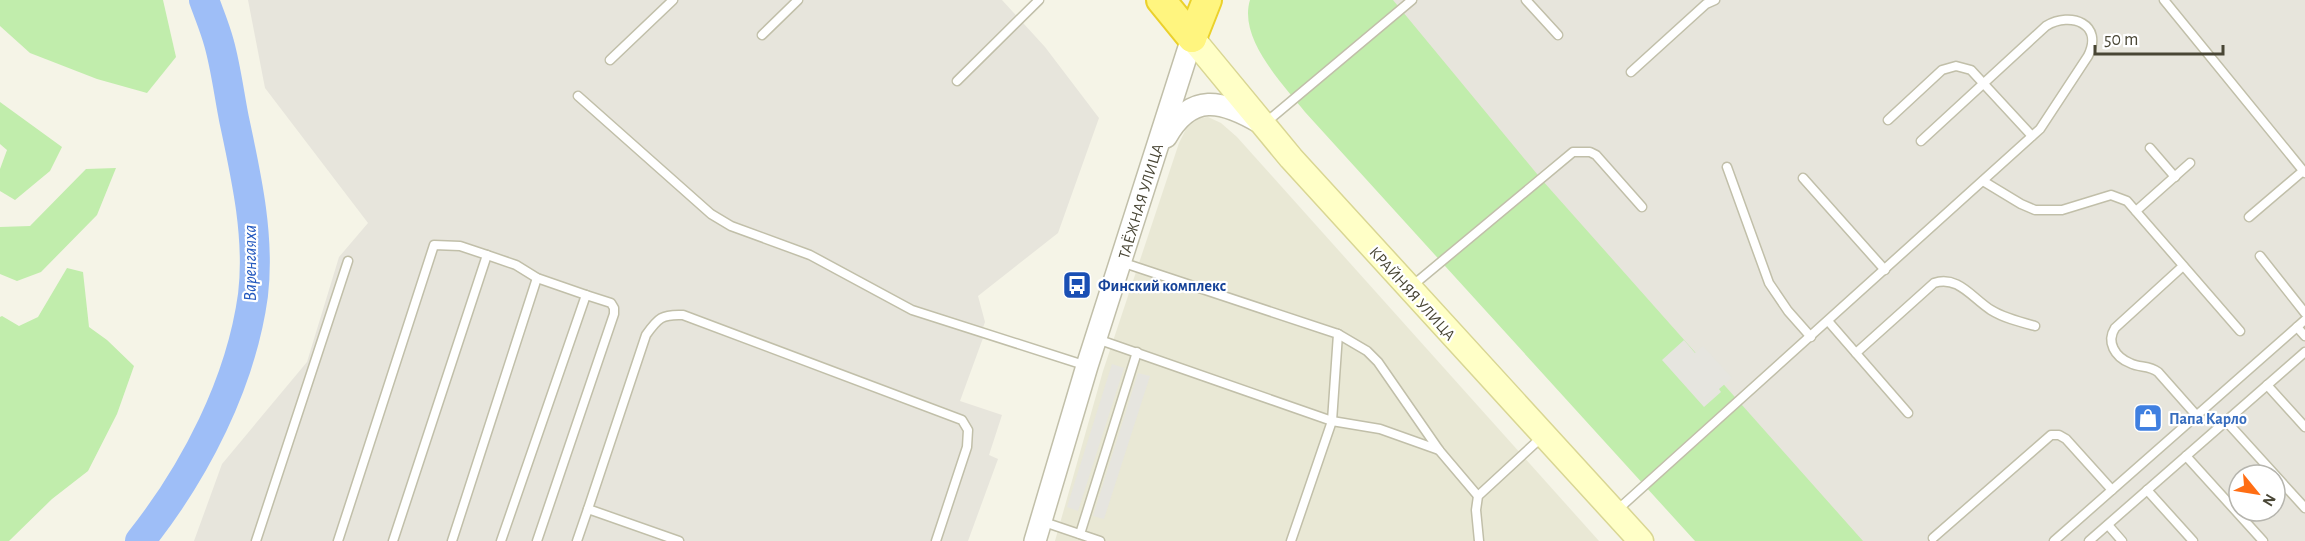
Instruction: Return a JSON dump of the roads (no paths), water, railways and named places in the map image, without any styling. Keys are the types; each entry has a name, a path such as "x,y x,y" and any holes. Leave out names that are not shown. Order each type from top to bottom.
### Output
{"highway":[{"path":"1161,0 1192,38"},
{"name":"ТАЁЖНАЯ УЛИЦА","path":"1192,38 1207,0"}],"main road":[{"name":"КРАЙНЯЯ УЛИЦА","path":"1192,38 1408,289 1641,541"}],"street":[{"name":"ТАЁЖНАЯ УЛИЦА","path":"1038,531 1087,366 1192,38"},
{"path":"1151,164 1178,120 1184,113 1198,105 1223,105 1247,114 1264,124"}],"lane":[{"path":"610,60 673,0"},
{"path":"762,35 798,0"},
{"path":"957,81 1039,0"},
{"path":"1264,124 1412,0"},
{"path":"1526,0 1558,35"},
{"path":"1631,72 1705,2 1716,0"},
{"path":"2164,0 2304,172 2249,217"},
{"path":"1615,512 1811,337 2048,120 2093,46 2090,31 2078,21 2071,19 2054,21 2046,26 1921,141"},
{"path":"1888,120 1942,70 1956,66 1971,70 2032,136"},
{"path":"578,96 711,214 731,226 810,255 912,310 1087,366"},
{"path":"2150,148 2175,177"},
{"path":"1408,289 1574,152 1582,150 1596,155 1642,207"},
{"path":"2136,211 2190,163"},
{"path":"1727,167 1769,283 1783,304 1811,337"},
{"path":"1803,178 1885,270"},
{"path":"1983,181 2035,210 2062,210 2111,195 2127,201 2240,331"},
{"path":"338,541 434,244 460,246 516,265 537,278 611,303 615,308 537,541"},
{"path":"393,541 487,255"},
{"path":"2260,256 2305,313"},
{"path":"256,541 348,261"},
{"path":"1121,262 1338,334 1367,351 1378,362 1439,450 1478,496"},
{"path":"2184,266 2115,328 2110,341 2129,363 2152,368 2158,372 2197,416"},
{"path":"452,541 537,278"},
{"path":"1856,353 1934,284 1942,281 1951,281 1959,285 1991,310 2003,316 2035,326"},
{"path":"501,541 586,295"},
{"path":"577,541 646,335 655,322 668,314 683,315 955,416 966,423 969,436 967,447 936,541"},
{"path":"2054,541 2305,320"},
{"path":"1828,321 1908,413"},
{"path":"2297,327 2305,336"},
{"path":"1291,541 1332,421 1338,334"},
{"path":"1096,339 1332,421 1380,429 1439,450"},
{"path":"1080,534 1137,352"},
{"path":"2089,541 2305,352"},
{"path":"2267,385 2305,427"},
{"path":"2226,421 2305,508"},
{"path":"1479,541 1476,510 1478,496 1544,435"},
{"path":"1933,537 2051,435 2059,435 2066,439 2112,490"},
{"path":"2186,456 2263,541"},
{"path":"2147,490 2193,541"},
{"path":"588,509 679,541"},
{"path":"2108,525 2122,541"},
{"path":"1038,531 1080,534 1101,541"}],"waterway":[{"name":"Варенгаяха","path":"140,541 179,486 213,425 238,361 253,295 255,251 247,184 221,52 204,0"}],"place":[{"name":"Финский комплекс","path":"1077,285"},
{"name":"Папа Карло","path":"2148,418"}]}
